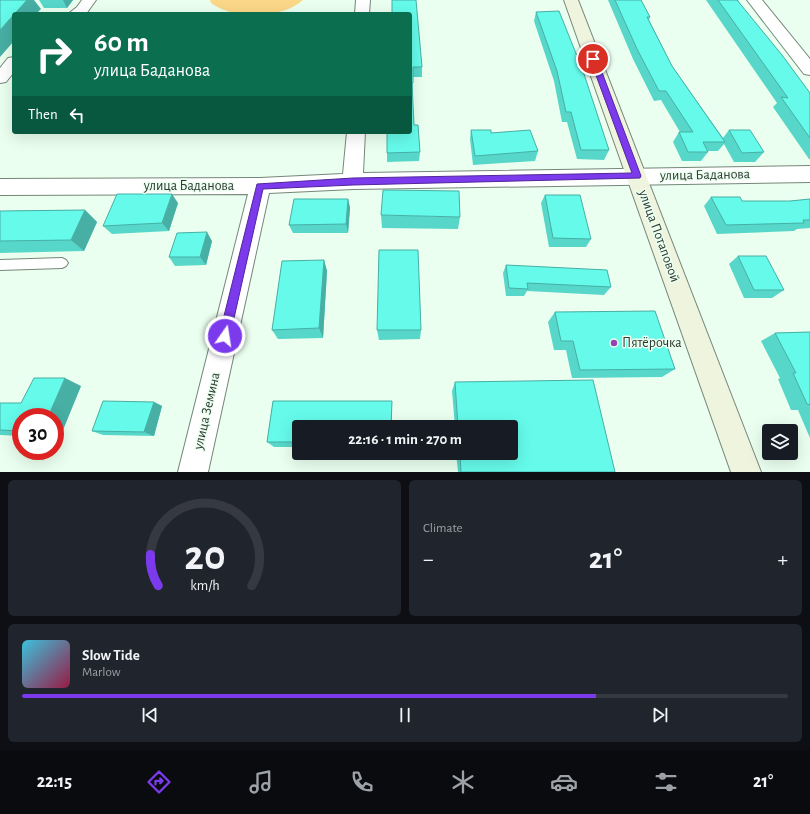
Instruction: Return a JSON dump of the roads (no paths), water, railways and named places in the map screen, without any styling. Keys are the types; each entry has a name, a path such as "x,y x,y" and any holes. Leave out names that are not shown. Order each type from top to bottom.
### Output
{"main road":[{"name":"улица Потаповой","path":"571,0 746,472"}],"street":[{"path":"78,12 82,10 89,0"},
{"path":"362,12 363,0"},
{"path":"754,0 810,70"},
{"path":"0,78 12,64"},
{"path":"353,182 356,134"},
{"name":"улица Баданова","path":"0,187 260,186 353,182 810,174"},
{"name":"улица Земина","path":"193,472 260,186"}],"lane":[{"path":"0,265 62,262"}],"place":[{"name":"Пятёрочка","path":"614,343"}]}
